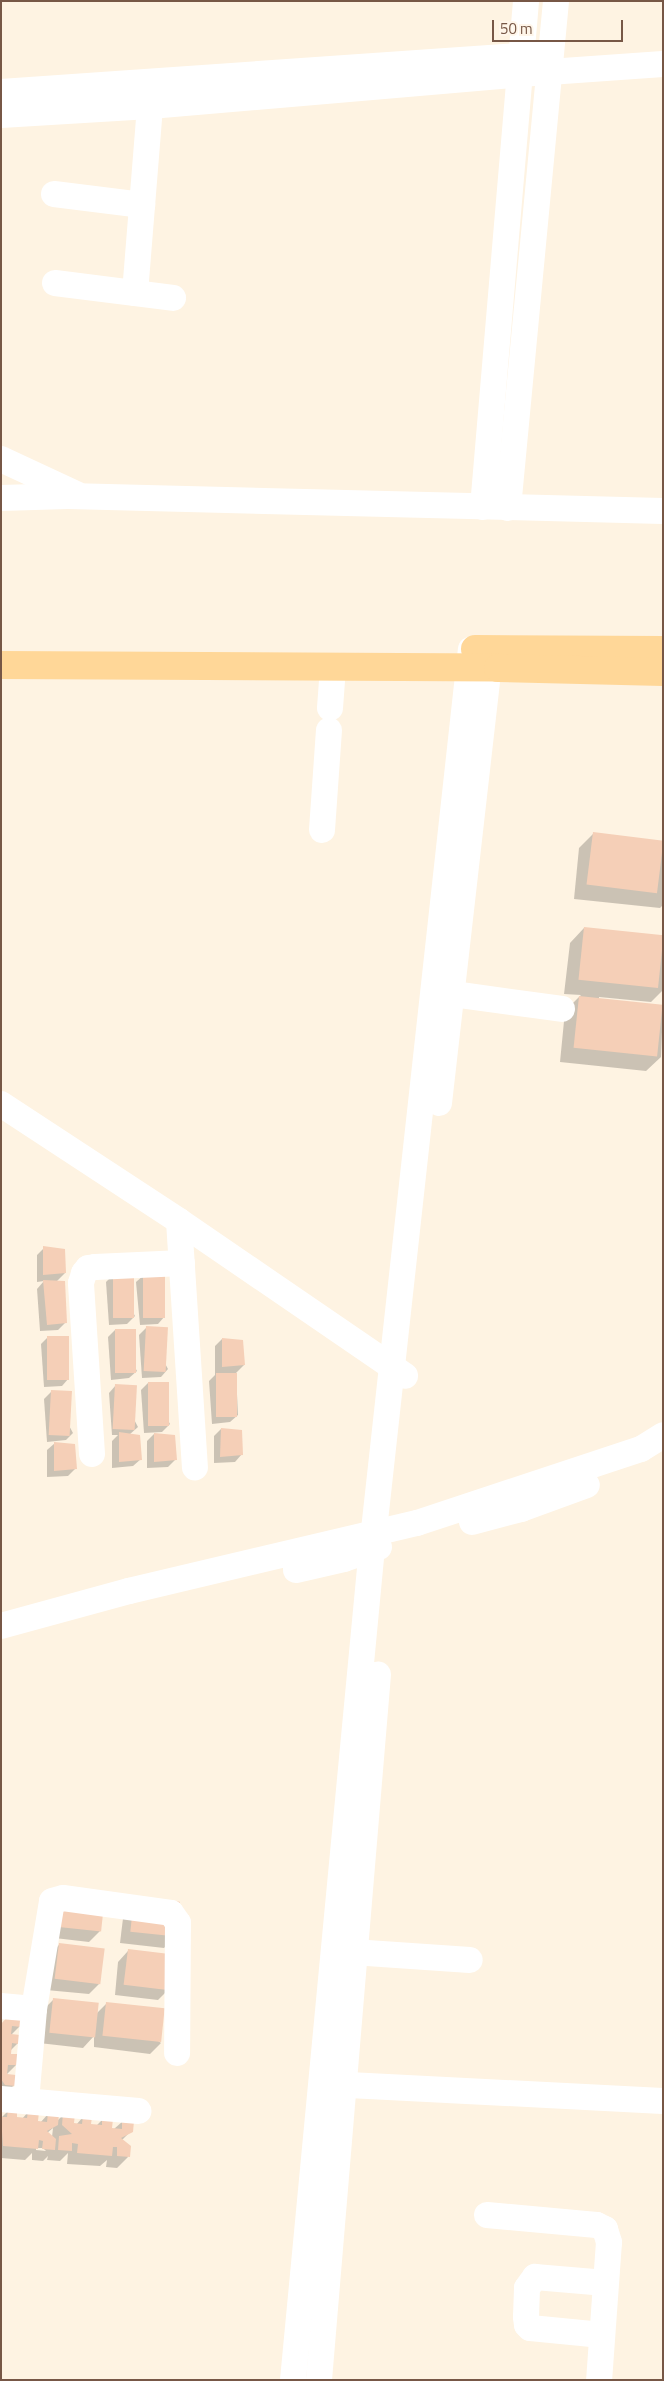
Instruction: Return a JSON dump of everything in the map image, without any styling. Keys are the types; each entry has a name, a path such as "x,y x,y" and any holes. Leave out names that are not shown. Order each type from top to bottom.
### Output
{"main road":[{"path":"1,647 480,658 663,672"},
{"path":"1,665 333,667 663,650"}],"street":[{"path":"496,507 520,66 526,1"},
{"path":"496,507 556,1"},
{"path":"1,115 150,106 520,66 663,48"},
{"path":"550,62 663,64"},
{"path":"1,92 520,66"},
{"path":"135,293 150,106"},
{"path":"54,194 142,205"},
{"path":"55,283 173,298"},
{"path":"1,459 83,498"},
{"path":"1,498 83,498 663,511"},
{"path":"400,1373 424,1224 453,994 480,658"},
{"path":"319,2380 333,2085 381,1539 480,658"},
{"path":"322,830 333,667"},
{"path":"453,994 562,1009"},
{"path":"1,1104 179,1221 400,1373"},
{"path":"179,1221 194,1466"},
{"path":"92,1454 81,1283 84,1273 88,1268 95,1267 182,1263"},
{"path":"1,1642 112,1610 344,1559 381,1539 641,1448 663,1435"},
{"path":"1,1626 128,1590 521,1509 663,1457"},
{"path":"138,2110 14,2100 34,2009 52,1901 63,1898 171,1912 178,1923 177,2053"},
{"path":"345,1952 470,1960"},
{"path":"1,2006 34,2009"},
{"path":"333,2085 663,2101"},
{"path":"293,2380 333,2085"},
{"path":"487,2216 597,2225 604,2229 609,2242 599,2380"},
{"path":"602,2335 530,2328 527,2325 526,2317 527,2288 535,2277 606,2283"}],"building":[{"path":"593,832 663,841 657,893 587,885"},
{"path":"584,927 663,935 658,988 578,980"},
{"path":"579,996 663,1005 657,1056 574,1048"},
{"path":"43,1246 65,1249 66,1273 43,1275"},
{"path":"113,1274 134,1274 134,1318 113,1318"},
{"path":"143,1274 165,1274 165,1318 143,1318"},
{"path":"43,1280 65,1281 67,1323 47,1325"},
{"path":"146,1326 168,1327 166,1372 144,1371"},
{"path":"115,1329 136,1329 136,1373 115,1373"},
{"path":"47,1336 69,1336 69,1380 47,1380"},
{"path":"222,1338 243,1340 245,1365 222,1367"},
{"path":"216,1373 237,1373 237,1417 216,1417"},
{"path":"148,1382 169,1382 169,1426 148,1426"},
{"path":"115,1384 137,1385 135,1430 113,1429"},
{"path":"51,1390 72,1391 70,1436 49,1435"},
{"path":"221,1428 242,1430 243,1455 220,1457"},
{"path":"119,1432 140,1435 142,1460 119,1462"},
{"path":"154,1433 175,1435 177,1460 154,1462"},
{"path":"54,1442 75,1444 77,1469 54,1471"},
{"path":"60,1892 105,1897 101,1932 56,1927"},
{"path":"134,1897 180,1902 176,1937 130,1932"},
{"path":"59,1943 105,1949 100,1984 55,1979"},
{"path":"128,1949 174,1955 169,1990 124,1985"},
{"path":"53,1998 99,2003 95,2038 49,2033"},
{"path":"106,2002 165,2008 161,2042 102,2036"},
{"path":"10,2014 22,2015 21,2027 12,2026 11,2034 20,2035 19,2044 12,2043 11,2054 18,2054 17,2065 8,2065 7,2074 16,2075 16,2086 5,2085 1,2079 1,2024"},
{"path":"8,2109 17,2110 17,2117 27,2118 28,2111 39,2112 38,2121 47,2122 48,2113 59,2114 58,2125 47,2131 56,2139 55,2150 42,2149 43,2141 39,2140 38,2149 3,2146 1,2117 7,2117"},
{"path":"63,2113 75,2114 74,2123 82,2124 83,2116 92,2117 91,2124 102,2125 102,2117 113,2119 112,2128 122,2129 122,2120 134,2121 133,2132 121,2138 131,2146 130,2157 117,2156 117,2147 113,2147 112,2156 77,2153 78,2144 72,2143 72,2151 58,2150 59,2136 72,2134 62,2125"}]}
